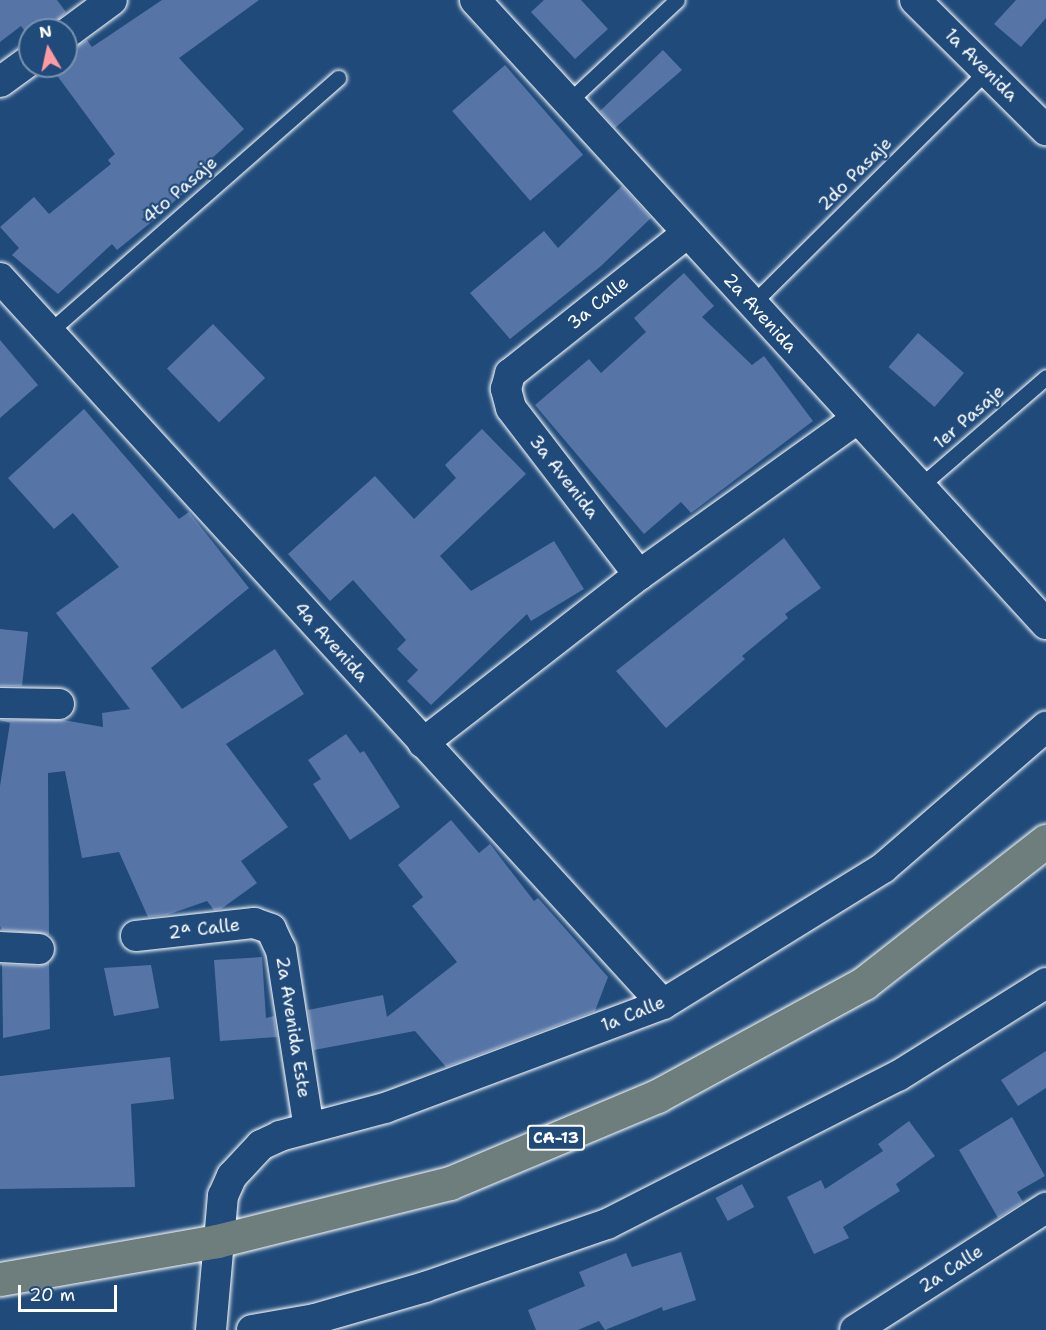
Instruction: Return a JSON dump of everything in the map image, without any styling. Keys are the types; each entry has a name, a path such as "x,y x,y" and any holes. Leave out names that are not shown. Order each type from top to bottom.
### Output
{"main road":[{"name":"CA-13","path":"0,1279 217,1241 450,1183 657,1096 864,983 1046,841"}],"street":[{"path":"78,25 112,0"},
{"name":"2a Avenida","path":"475,0 918,488 1046,624"},
{"name":"1a Avenida","path":"915,0 1046,130"},
{"path":"0,82 18,69"},
{"name":"3a Calle","path":"510,374 687,232"},
{"name":"4a Avenida","path":"0,278 663,1004"},
{"name":"3a Avenida","path":"510,374 506,389 511,408 639,575"},
{"path":"423,743 639,575 856,419"},
{"path":"0,703 59,704"},
{"name":"1a Calle","path":"211,1330 217,1241 223,1196 245,1159 261,1145 309,1128 385,1108 663,1004 883,868 1046,727"},
{"name":"2ª Calle","path":"136,936 254,923 272,929"},
{"name":"2a Avenida Este","path":"272,929 281,950 309,1128"},
{"path":"0,947 39,949"},
{"path":"252,1330 315,1319 425,1287 607,1224 898,1076 1046,983"},
{"name":"2a Calle","path":"855,1330 1046,1208"}],"lane":[{"path":"568,102 676,0"},
{"name":"2do Pasaje","path":"752,304 987,71"},
{"name":"4to Pasaje","path":"49,332 338,78"},
{"name":"1er Pasaje","path":"918,488 1046,377"}],"building":[{"path":"0,0 57,0 66,12 61,18 18,18 18,28 0,42"},
{"path":"162,0 259,0 179,58 244,129 197,172 201,177 154,220 117,250 112,244 58,294 12,255 19,248 0,227 34,197 49,214 111,164 108,160 115,154 59,78 78,78 78,45 87,40 92,47"},
{"path":"544,0 581,0 608,29 575,59 531,12"},
{"path":"1016,0 1046,0 1046,18 1021,47 994,24"},
{"path":"663,50 682,70 615,128 600,111"},
{"path":"505,65 583,155 530,201 452,111"},
{"path":"622,186 651,218 601,266 510,339 470,293 544,231 558,248"},
{"path":"684,273 714,306 702,317 752,365 764,356 813,421 691,513 681,502 644,534 535,405 589,359 601,373 646,332 634,318"},
{"path":"213,324 265,378 219,422 167,368"},
{"path":"918,333 964,373 935,407 888,367"},
{"path":"0,340 38,385 0,418"},
{"path":"84,409 179,519 189,512 249,588 151,668 182,709 275,649 304,694 226,744 288,827 241,861 257,883 221,909 214,910 207,901 167,915 148,917 119,852 82,858 65,771 48,773 49,935 2,930 0,926 0,786 10,723 0,720 63,720 103,727 102,713 130,709 56,613 119,567 73,513 54,529 8,478"},
{"path":"482,429 526,474 440,556 471,591 554,541 584,589 531,621 527,614 431,705 407,681 418,670 397,649 406,640 353,580 330,601 288,554 375,476 414,519 456,478 445,465"},
{"path":"784,538 821,588 785,614 788,618 742,656 745,659 666,728 616,671"},
{"path":"0,629 28,632 22,686 0,686"},
{"path":"346,734 360,753 364,751 400,807 350,840 313,784 321,779 308,760"},
{"path":"451,820 479,853 490,844 534,901 538,898 608,977 595,1011 446,1067 415,1031 314,1050 308,1010 383,995 387,1017 457,962 412,906 423,897 398,865"},
{"path":"262,957 266,1018 274,1016 277,1037 220,1041 214,960"},
{"path":"49,962 50,1029 3,1038 2,964 38,966"},
{"path":"151,965 159,1008 114,1016 104,968"},
{"path":"1046,1051 1046,1088 1018,1106 1001,1080"},
{"path":"170,1057 174,1099 131,1104 135,1187 0,1189 0,1076"},
{"path":"1012,1117 1045,1176 1017,1192 1023,1202 998,1218 959,1150"},
{"path":"909,1121 935,1156 896,1184 900,1191 843,1227 849,1238 814,1254 787,1197 821,1180 825,1189 883,1151 878,1144"},
{"path":"742,1184 754,1207 728,1221 716,1198"},
{"path":"681,1252 696,1300 663,1311 662,1307 605,1330 599,1321 578,1330 536,1330 528,1310 585,1286 579,1272 626,1253 632,1267"}]}
